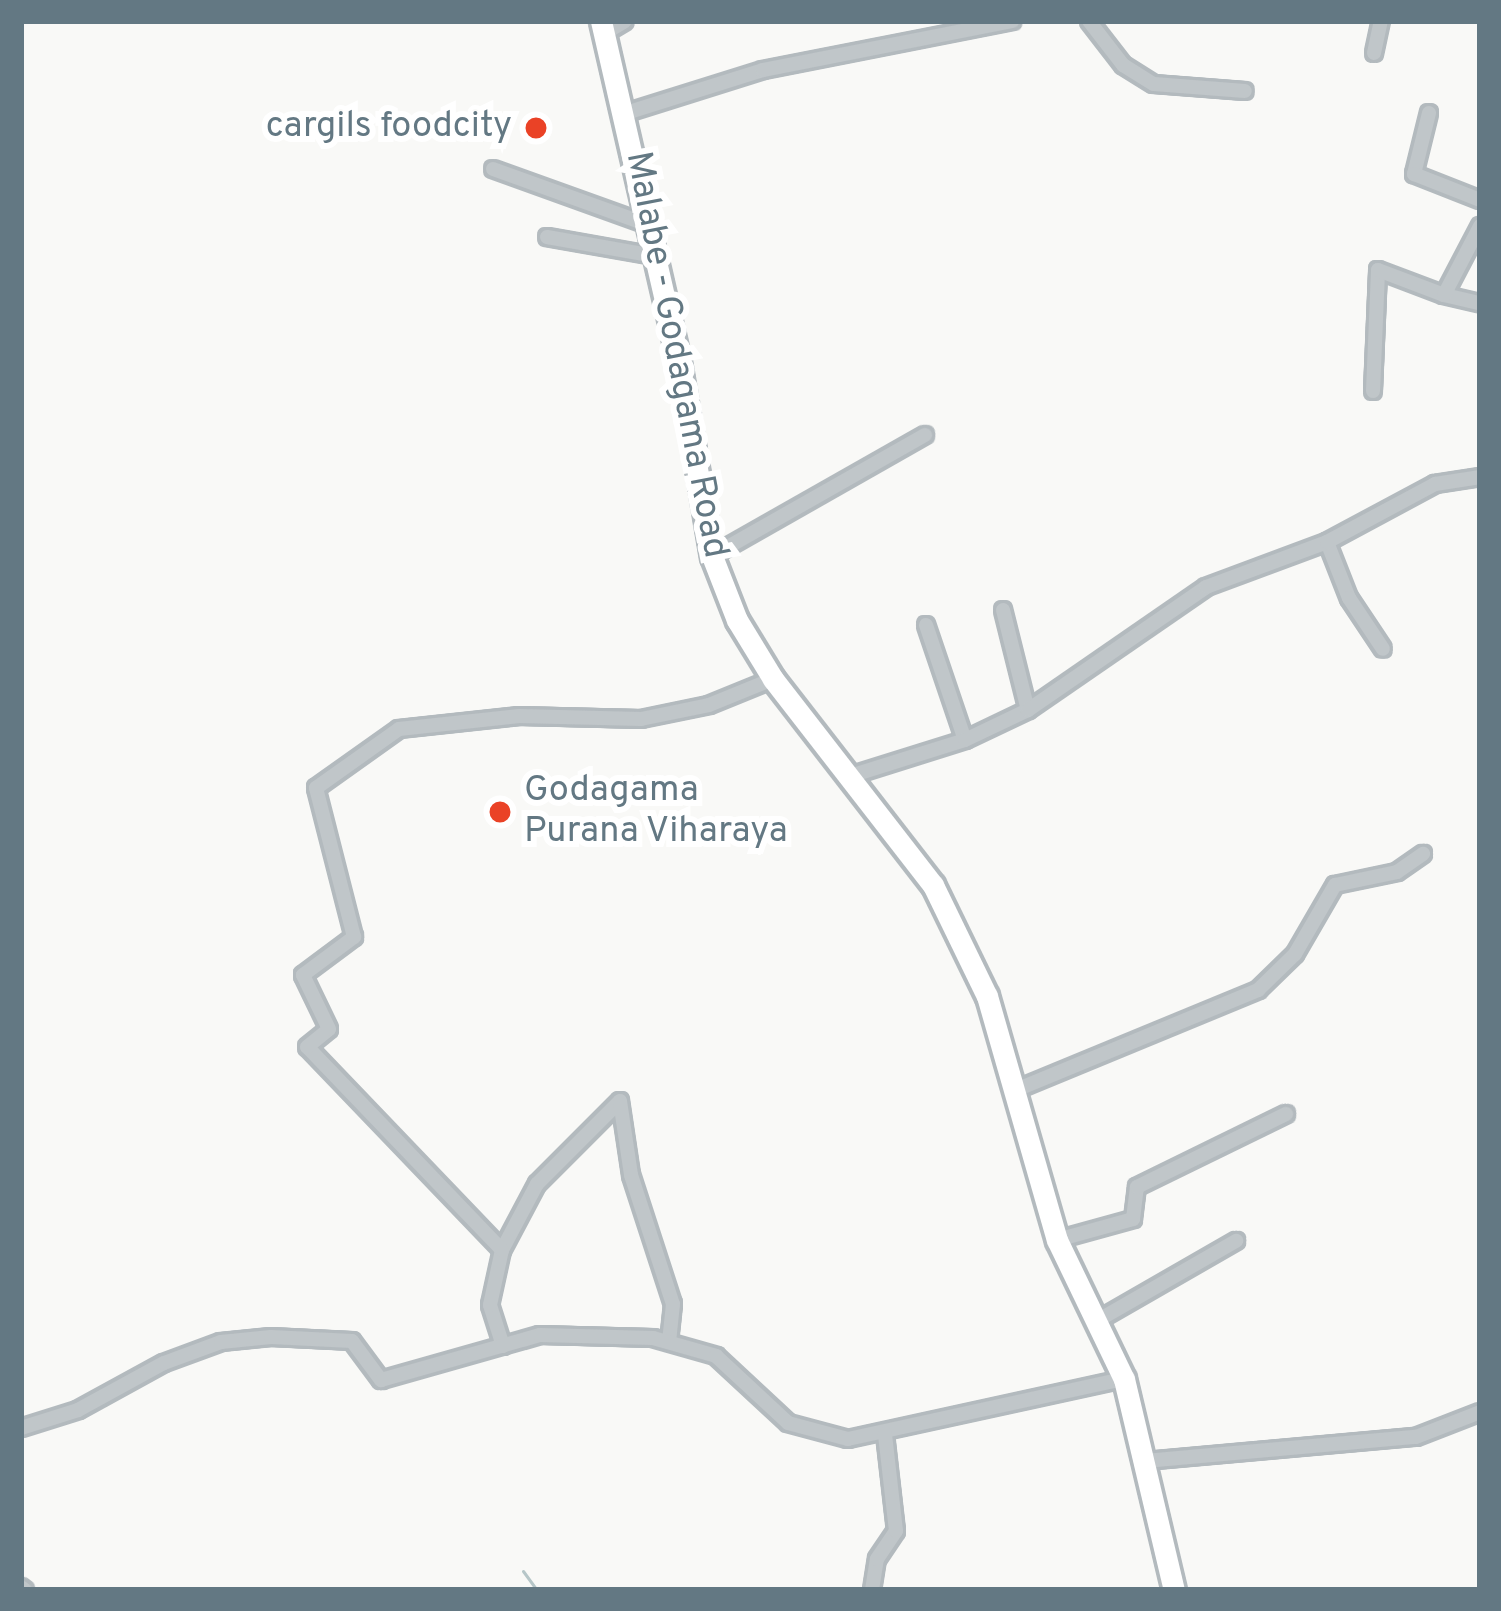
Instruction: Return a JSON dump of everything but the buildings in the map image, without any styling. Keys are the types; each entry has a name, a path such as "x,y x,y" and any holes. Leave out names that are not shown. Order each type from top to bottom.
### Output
{"main road":[{"name":"Malabe - Godagama Road","path":"610,25 712,556 737,620 773,679 933,885 987,996 1018,1089 1058,1240 1124,1378 1174,1590"}],"street":[{"path":"626,113 764,70 1012,21"},
{"path":"1089,21 1123,65 1154,84 1245,91"},
{"path":"1374,53 1381,21"},
{"path":"1429,113 1414,174 1480,200"},
{"path":"493,170 650,226"},
{"path":"1444,295 1480,226"},
{"path":"548,237 655,256"},
{"path":"1372,391 1378,270 1480,303"},
{"path":"712,556 926,435"},
{"path":"848,777 965,740 1028,710 1206,586 1327,542 1435,484 1480,477"},
{"path":"1327,542 1348,598 1383,649"},
{"path":"1004,610 1028,710"},
{"path":"926,625 965,740"},
{"path":"502,1250 307,1047 329,1029 303,975 354,937 316,788 399,729 519,716 641,719 709,705 773,679"},
{"path":"1018,1089 1258,989 1295,954 1335,885 1397,872 1423,854"},
{"path":"502,1346 490,1305 502,1250 538,1184 620,1101 631,1175 673,1304 668,1341"},
{"path":"1058,1240 1132,1219 1137,1187 1286,1114"},
{"path":"1095,1322 1236,1241"},
{"path":"21,1428 78,1410 128,1379 221,1342 352,1341 381,1380 502,1346 610,1332 668,1341 716,1356 764,1407 814,1434 885,1434 1124,1378"},
{"path":"1145,1461 1416,1437 1480,1412"},
{"path":"872,1590 877,1559 896,1531 885,1434"}],"waterway":[{"path":"523,1571 537,1590"}],"place":[{"name":"cargils foodcity","path":"536,128"},
{"name":"Godagama Purana Viharaya","path":"500,812"}]}
